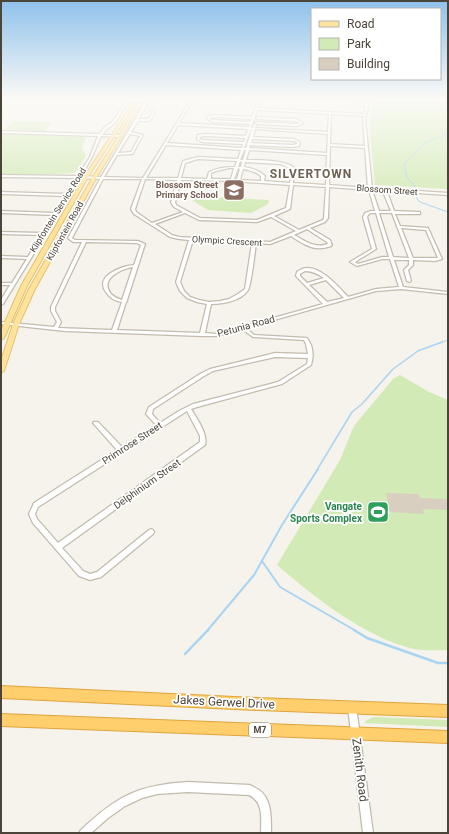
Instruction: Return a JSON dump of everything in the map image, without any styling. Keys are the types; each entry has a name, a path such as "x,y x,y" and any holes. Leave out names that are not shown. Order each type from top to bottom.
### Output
{"highway":[{"name":"Jakes Gerwel Drive","path":"1,692 448,711"},
{"name":"M7","path":"1,720 35,720 448,737"}],"main road":[{"name":"Klipfontein Road","path":"1,338 4,323 24,286 87,175 112,137"},
{"name":"Klipfontein Road","path":"1,371 16,324 32,289 95,176 119,137"}],"street":[{"path":"95,137 97,141"},
{"name":"Klipfontein Service Road","path":"1,304 94,152 99,137"},
{"path":"114,332 143,246 141,243 85,241 72,240 70,238 127,137"},
{"path":"117,154 132,153 141,137"},
{"path":"145,177 169,137"},
{"path":"199,137 198,139 202,141 245,143"},
{"path":"233,179 247,137"},
{"path":"327,185 329,137"},
{"path":"365,137 370,188 401,288"},
{"path":"238,179 247,149 251,138 299,142 299,144 293,146 249,144"},
{"path":"274,145 276,139"},
{"path":"165,144 328,154"},
{"path":"329,145 366,147"},
{"path":"195,158 239,161 285,164 293,169 288,209 257,222 246,222 199,219 173,204 184,162 195,158"},
{"path":"209,178 210,173 215,170 242,168 260,172 263,176 262,181"},
{"name":"Blossom Street","path":"1,176 33,177 87,175 238,179 448,193"},
{"name":"Olympic Crescent","path":"145,177 133,209 134,212 152,224 174,237 254,242 273,242 325,220 327,185"},
{"path":"1,193 67,195"},
{"path":"386,194 410,259 411,265 406,270 409,281"},
{"path":"1,212 56,214"},
{"path":"152,224 185,212"},
{"path":"398,227 427,228 440,258 438,260 379,259 357,264 352,262 373,250 365,217 368,213 420,213"},
{"path":"272,216 299,231"},
{"path":"292,234 314,248 323,248 330,245 329,241 307,228"},
{"path":"1,233 43,234"},
{"path":"191,239 178,282 179,288 185,295 209,303 224,302 233,299 243,294 247,289 254,242"},
{"path":"55,329 59,322 53,311 53,307 85,241"},
{"path":"1,257 29,258"},
{"path":"125,301 115,300 105,290 104,286 108,277 112,274 127,266 136,266"},
{"path":"326,304 298,276 300,271 307,269 318,271 347,298"},
{"path":"306,284 326,279"},
{"path":"1,284 13,284"},
{"name":"Petunia Road","path":"4,323 55,329 114,332 202,335 224,334 376,290 401,288 448,294"},
{"path":"202,335 209,303"},
{"path":"159,425 149,414 151,408 206,373 275,355 311,356 309,343 305,339 253,336 244,328"},
{"name":"Primrose Street","path":"151,532 99,575 85,576 81,574 33,518 32,514 36,505 159,425 188,408 280,383 309,365 311,356"},
{"name":"Delphinium Street","path":"58,547 203,443 203,436 188,408"},
{"path":"96,423 121,450"},
{"name":"Zenith Road","path":"352,707 368,833"},
{"path":"84,833 126,800 149,792 179,786 250,790 256,792 261,796 266,811 266,833"}],"green space":[{"path":"1,137 86,137 82,148 86,156 76,172 39,175 1,174"},
{"path":"371,137 448,137 448,189 375,185"},
{"path":"194,196 269,200 268,204 251,213 208,210 193,201"},
{"name":"Vangate Sports Complex","path":"400,375 429,392 448,400 448,650 414,649 396,644 378,636 341,615 307,590 277,565 340,460 354,426 393,379"},
{"path":"374,717 448,720 448,727 364,723"}],"building":[{"path":"386,493 419,494 420,498 448,499 448,510 423,509 424,514 390,512"}],"waterway":[{"path":"440,137 424,143 404,165 407,177 416,188 417,199 420,202 448,212"},
{"path":"440,343 448,340"},
{"path":"317,470 352,412 362,404 393,369 418,351 442,342"},
{"path":"207,631 254,575 282,525 318,469"},
{"path":"262,561 280,587 356,631"},
{"path":"185,654 208,630"},
{"path":"354,630 367,638 438,663 448,663"}],"place":[{"name":"Blossom Street Primary School","path":"234,190"},
{"name":"Vangate Sports Complex","path":"378,512"}],"district":[{"name":"SILVERTOWN","path":"311,174"}]}
